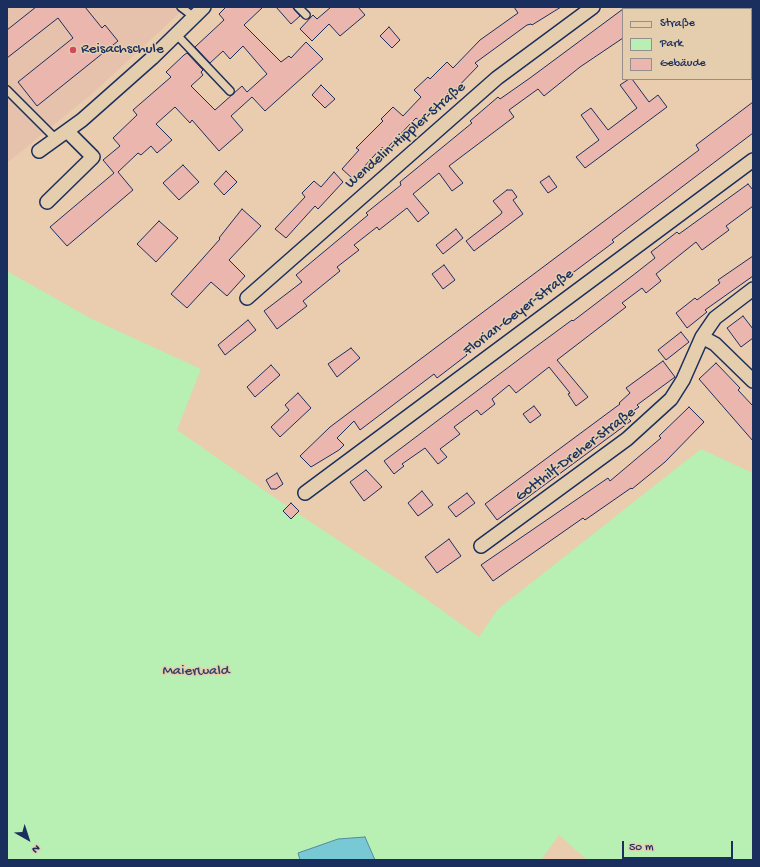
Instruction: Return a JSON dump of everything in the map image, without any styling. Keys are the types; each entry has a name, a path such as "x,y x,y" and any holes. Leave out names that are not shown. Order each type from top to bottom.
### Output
{"street":[{"path":"39,151 62,135 152,58 204,7"},
{"name":"Wendelin-Hippler-Straße","path":"247,298 497,78 593,7"},
{"path":"47,202 93,157 62,135"},
{"name":"Florian-Geyer-Straße","path":"305,493 753,160"},
{"name":"Gotthilf-Dreher-Straße","path":"481,546 627,439 671,399 683,380 702,337 715,318 753,289"},
{"path":"702,337 715,344 753,381"}],"lane":[{"path":"181,7 194,17"},
{"path":"298,7 306,15"},
{"path":"176,34 230,91"},
{"path":"7,90 62,135"}],"shaded area":[{"name":"Reisachschule","path":"7,7 186,7 93,93 7,163"}],"green space":[{"name":"Maierwald","path":"7,271 90,318 201,369 177,430 300,515 408,586 479,637 498,609 701,449 753,473 753,860 587,860 559,835 541,860 7,860"}],"water":[{"path":"365,837 375,860 300,860 298,853 338,839"}],"building":[{"path":"36,7 85,7 102,28 105,25 118,41 37,106 18,82 73,38 58,18 7,58 7,30"},
{"path":"226,7 263,7 244,25 281,62 289,56 291,58 306,42 323,59 265,111 252,97 231,116 243,130 219,151 192,120 190,123 175,107 156,124 172,140 157,153 151,146 141,155 138,153 118,172 133,190 67,246 50,227 114,173 103,160 120,146 113,138 137,115 133,110 171,77 166,72 184,55 187,53 203,70 201,72 203,75 191,86 215,110 242,86 247,92 267,74 243,46 230,59 223,51 210,63 195,47 224,20 219,14"},
{"path":"276,7 292,7 300,16 291,24"},
{"path":"331,7 358,7 365,15 340,36 329,24 312,41 300,29 313,15 317,19"},
{"path":"514,7 561,7 532,25 527,25 475,63 478,66 452,93 450,91 420,121 416,118 385,150 382,147 353,179 342,169 359,150 356,148 383,121 381,119 393,107 403,116 421,97 414,90 428,77 430,79 447,62 453,68 480,40 518,13"},
{"path":"622,10 622,39 580,67 544,96 538,89 509,110 514,117 449,166 463,183 452,191 439,173 413,194 429,213 418,222 407,208 379,230 377,227 354,245 359,250 337,267 340,271 303,301 307,306 277,329 264,311 302,282 296,275 368,215 366,213 401,185 400,182 472,123 470,121 498,97 500,99"},
{"path":"389,27 400,40 392,48 380,36"},
{"path":"628,80 633,80 649,102 658,95 667,107 585,168 576,157 599,140 581,115 591,108 608,130 637,108 620,85"},
{"path":"321,85 335,99 325,108 312,95"},
{"path":"753,102 753,133 612,240 614,242 465,353 467,355 437,378 434,374 360,430 354,421 337,438 344,445 339,450 311,467 300,456 330,427 699,150 696,145"},
{"path":"183,165 199,182 179,200 163,183"},
{"path":"226,171 237,182 224,195 214,184"},
{"path":"334,172 343,182 318,209 315,206 286,238 275,229 305,197 302,193 314,181 321,187"},
{"path":"549,176 557,187 548,193 540,182"},
{"path":"748,184 753,190 753,206 726,226 729,230 702,250 696,242 656,274 661,281 646,293 642,288 622,303 626,307 557,360 588,397 576,406 568,394 570,393 549,367 516,393 509,385 492,399 495,404 481,415 477,410 454,427 460,434 440,449 447,457 438,464 425,448 402,464 404,466 394,474 384,461 632,276 655,258 651,252 677,232 679,234"},
{"path":"507,190 512,190 517,197 513,200 523,214 474,251 466,241 501,214 502,212 493,201"},
{"path":"242,209 261,226 229,260 245,276 227,296 211,282 187,308 171,294 220,239 219,238"},
{"path":"159,221 178,238 156,262 137,244"},
{"path":"456,229 463,238 443,254 436,245"},
{"path":"753,256 753,276 705,310 707,312 687,328 676,313 695,298 697,300 720,283 718,280"},
{"path":"444,265 455,280 443,289 432,274"},
{"path":"743,316 753,329 753,338 741,347 727,328"},
{"path":"248,320 256,330 225,355 218,345"},
{"path":"681,332 689,342 666,360 658,350"},
{"path":"351,348 360,358 337,377 328,364"},
{"path":"663,361 675,377 637,405 639,407 626,416 631,421 497,520 485,504 620,404 619,403 630,393 626,388"},
{"path":"716,363 740,388 738,390 753,406 753,441 699,379"},
{"path":"271,365 280,375 255,397 247,387"},
{"path":"298,393 311,408 280,437 271,427 289,410 285,405"},
{"path":"534,406 541,415 530,423 523,414"},
{"path":"689,407 704,422 665,462 632,489 631,488 585,520 583,518 493,581 481,565 608,478 610,481 661,438 659,436"},
{"path":"366,470 382,487 364,501 350,482"},
{"path":"277,473 283,484 276,489 271,489 266,480"},
{"path":"422,491 433,505 418,516 408,503"},
{"path":"467,493 475,503 456,517 448,507"},
{"path":"291,503 299,511 291,519 283,511"},
{"path":"449,539 461,556 437,573 425,557"}],"place":[{"name":"Reisachschule","path":"73,50"}]}
